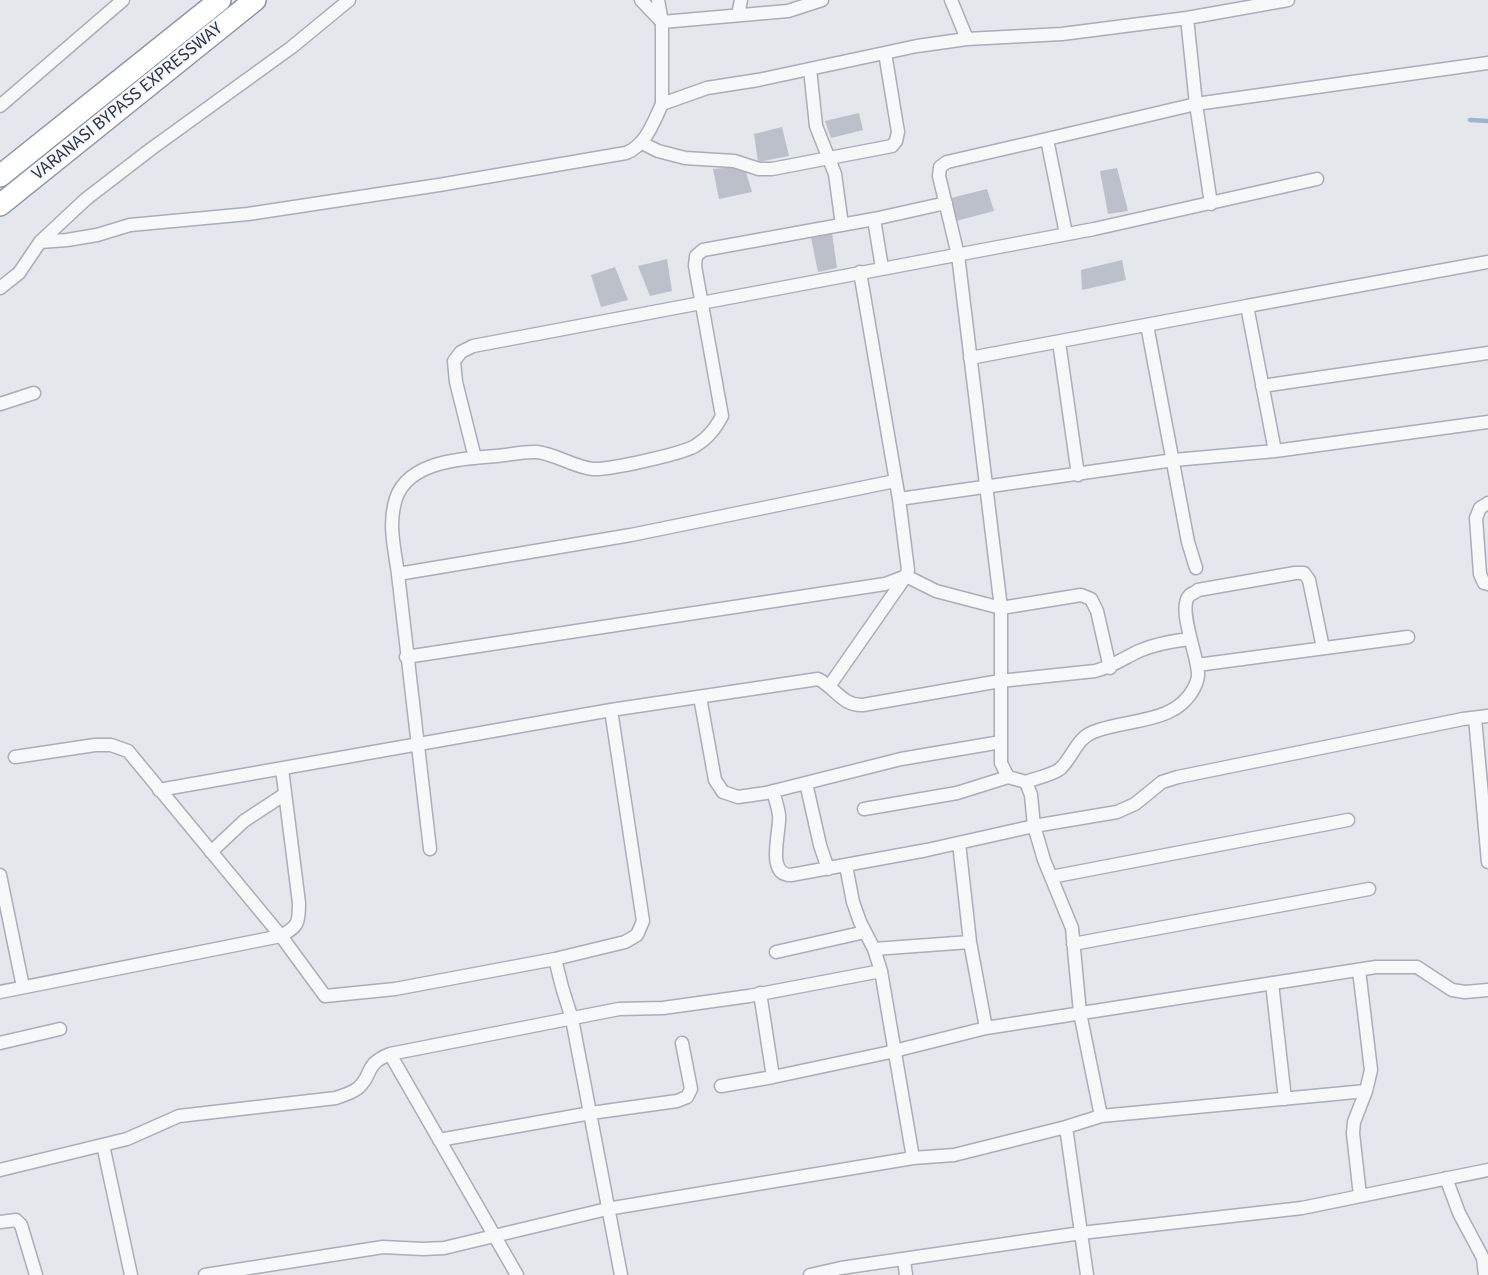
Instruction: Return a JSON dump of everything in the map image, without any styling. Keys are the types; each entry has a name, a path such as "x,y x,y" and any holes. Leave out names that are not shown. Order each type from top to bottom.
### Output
{"highway":[{"name":"VARANASI BYPASS EXPRESSWAY","path":"0,176 220,0"},
{"name":"VARANASI BYPASS EXPRESSWAY","path":"0,205 255,0"},
{"path":"21,160 35,176"}],"street":[{"path":"0,106 123,0"},
{"path":"0,288 19,273 40,242 86,199 292,47 349,0"},
{"path":"641,0 662,22"},
{"path":"40,242 97,235 130,225 248,214 439,185 635,150 642,143 662,104 662,22 658,0"},
{"path":"738,15 741,0"},
{"path":"662,22 788,11 822,0"},
{"path":"951,0 967,39"},
{"path":"662,104 707,88 917,46 967,39 1062,34 1186,18 1288,0"},
{"path":"1186,18 1196,104 1212,204"},
{"path":"642,143 658,151 685,158 734,161 759,169 772,169 892,146 898,132 885,52"},
{"path":"1008,777 1001,763 1001,608 958,255 939,176 940,167 947,162 1196,104 1488,63"},
{"path":"810,69 816,126 835,174 842,225"},
{"path":"1047,139 1066,234"},
{"path":"475,458 456,382 454,361 460,352 473,346 1066,234 1212,204 1317,179"},
{"path":"430,849 392,530 394,505 401,488 415,474 435,465 475,458 537,452 576,466 596,469 630,464 694,447 714,432 722,416 695,266 696,256 703,250 874,219 946,203"},
{"path":"874,219 882,268"},
{"path":"970,358 1488,262"},
{"path":"830,685 908,570 899,499 860,272"},
{"path":"1247,306 1275,451"},
{"path":"1147,325 1188,542 1196,568"},
{"path":"1059,342 1078,475"},
{"path":"1262,386 1488,353"},
{"path":"0,404 34,393"},
{"path":"899,499 1174,460 1275,451 1488,422"},
{"path":"398,574 632,535 895,481"},
{"path":"1488,503 1480,508 1476,518 1480,574 1484,583 1488,584"},
{"path":"864,809 957,793 1008,777 1026,782 1059,770 1076,745 1085,736 1095,731 1139,721 1176,709 1184,704 1195,687 1198,675 1190,639 1186,601 1198,590 1304,573 1309,580 1323,648"},
{"path":"406,657 885,584 906,576 936,591 1001,608 1081,595 1091,599 1097,611 1110,668"},
{"path":"1197,666 1408,637"},
{"path":"159,790 611,710 818,679 830,685 852,705 863,705 1000,681 1110,668 1139,651 1162,642 1190,639"},
{"path":"700,697 715,780 723,792 738,797 773,791 901,759 1001,742"},
{"path":"15,757 111,745 128,751 280,936 325,996 395,989 555,959 625,942 637,935 643,921 611,710"},
{"path":"773,791 779,815 775,848 781,872 791,875 846,866 1034,826 1117,812 1135,804 1162,782 1178,777 1488,716"},
{"path":"1475,718 1488,862"},
{"path":"0,992 280,936 295,928 299,920 282,769"},
{"path":"1026,782 1031,795 1034,826 1051,877 1072,928 1080,1013 1101,1116"},
{"path":"806,783 820,845 828,869"},
{"path":"211,852 244,821 285,794"},
{"path":"1051,877 1348,820"},
{"path":"958,843 970,942 986,1028"},
{"path":"846,866 853,902 881,971 913,1158"},
{"path":"0,875 23,987"},
{"path":"1072,944 1369,889"},
{"path":"776,952 865,932"},
{"path":"874,949 970,942"},
{"path":"555,959 572,1019 621,1275"},
{"path":"721,1086 773,1077 986,1028 1376,967 1417,967 1452,990 1465,992 1488,990"},
{"path":"1359,970 1371,1070 1354,1122 1353,1133 1360,1196"},
{"path":"0,1170 127,1138 179,1116 336,1098 360,1087 372,1064 390,1054 619,1009 663,1008 881,971"},
{"path":"1272,983 1285,1099"},
{"path":"760,993 773,1077"},
{"path":"0,1043 60,1029"},
{"path":"439,1140 591,1113 677,1101 687,1097 691,1089 682,1043"},
{"path":"390,1054 517,1275"},
{"path":"205,1275 383,1247 444,1248 607,1209 913,1158 954,1155 1101,1116 1366,1091"},
{"path":"1066,1127 1087,1275"},
{"path":"103,1145 130,1275"},
{"path":"810,1275 841,1268 1081,1233 1302,1208 1488,1170"},
{"path":"1446,1178 1459,1213 1484,1251 1485,1275"},
{"path":"0,1222 16,1220 21,1225 36,1275"},
{"path":"904,1260 906,1275"}],"building":[{"path":"859,113 863,130 831,138 825,121"},
{"path":"782,127 789,156 758,162 754,134"},
{"path":"744,166 752,192 719,199 713,169"},
{"path":"1117,168 1128,211 1108,214 1100,171"},
{"path":"987,189 994,211 956,221 951,198"},
{"path":"832,233 837,268 818,272 811,238"},
{"path":"667,259 672,291 650,296 638,266"},
{"path":"1122,260 1126,280 1082,290 1081,270"},
{"path":"615,267 628,300 601,307 591,275"}],"waterway":[{"path":"1470,120 1488,121"}]}
